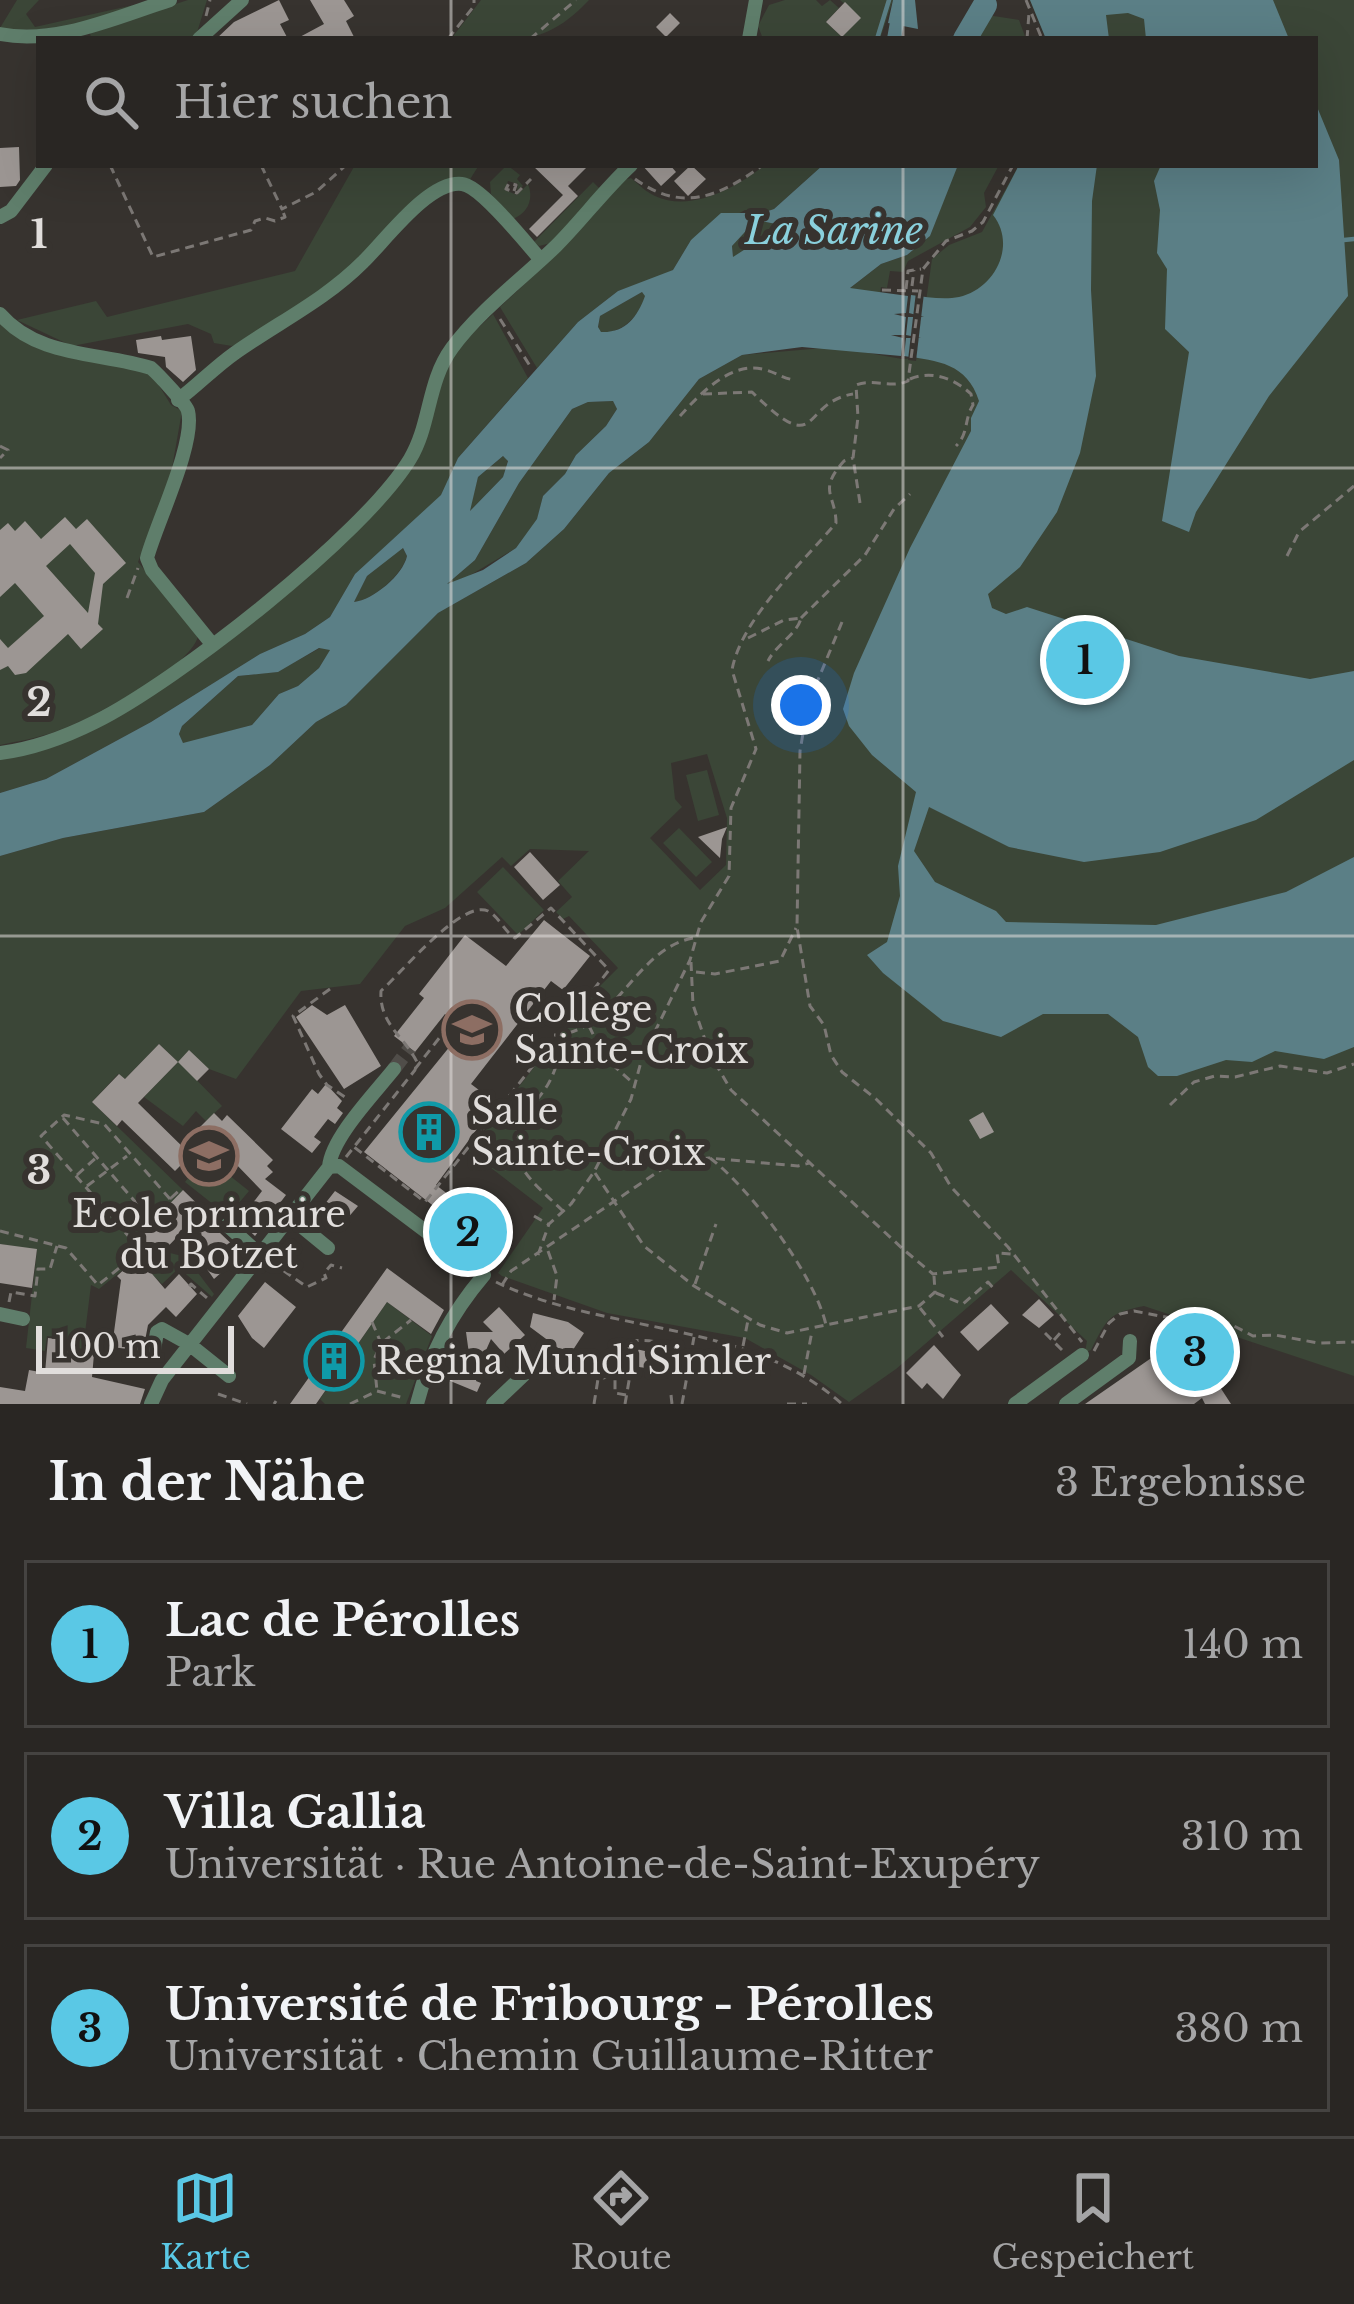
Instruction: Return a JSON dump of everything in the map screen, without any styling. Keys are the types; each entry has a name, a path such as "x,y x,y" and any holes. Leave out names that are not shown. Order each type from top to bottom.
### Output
{"street":[{"path":"38,36 170,0"},
{"path":"202,36 242,0"},
{"path":"750,36 756,0"},
{"path":"0,34 36,36"},
{"path":"0,217 44,168"},
{"path":"0,753 25,750 98,721 212,644 315,561 399,474 421,435 440,366 455,344 628,168"},
{"path":"178,400 233,354 301,314 345,280 400,221 444,188 472,187 542,260"},
{"path":"0,314 20,333 64,351 151,368 187,406 182,452 147,558 212,644"},
{"path":"151,1404 152,1395 190,1344 329,1167 329,1158 349,1127 394,1069"},
{"path":"329,1167 339,1166 484,1275 464,1298 430,1356 417,1403"},
{"path":"289,1216 328,1247"},
{"path":"227,1225 260,1254"},
{"path":"3,1315 23,1319"},
{"path":"154,1350 160,1329 190,1344 229,1376"},
{"path":"1066,1404 1129,1358 1130,1342"},
{"path":"1015,1404 1074,1355"},
{"path":"493,1404 530,1370"}],"path":[{"path":"450,36 474,0"},
{"path":"534,36 576,0"},
{"path":"1026,0 1041,36"},
{"path":"1028,36 1027,14 1032,11"},
{"path":"111,168 153,257 250,230 255,220 286,217 262,168"},
{"path":"282,209 316,192 343,168"},
{"path":"628,168 655,194 687,199 722,191 758,168"},
{"path":"908,380 923,269 946,241 983,222 1011,168"},
{"path":"514,191 518,193 531,179"},
{"path":"912,286 914,268"},
{"path":"906,292 908,271 923,269"},
{"path":"882,290 920,292"},
{"path":"492,307 532,369"},
{"path":"680,416 717,381 753,369 794,380"},
{"path":"860,503 853,458 858,418 855,394 860,383 899,385 923,373 949,379 971,394 973,405 956,446"},
{"path":"703,394 752,392 787,423 801,426 816,419 835,399 855,394"},
{"path":"0,446 8,450 0,458"},
{"path":"538,1255 550,1224 594,1172 635,1084 651,1036 690,960 695,938 729,876 731,808 757,749 732,670 734,656 763,605 836,523 828,495 830,482 844,460 853,458"},
{"path":"1287,556 1299,532 1354,486"},
{"path":"768,661 775,647 798,628 800,619 865,555 894,509 910,494"},
{"path":"127,598 136,570 147,558"},
{"path":"746,639 784,620 800,619"},
{"path":"842,622 804,718 797,926 810,1006 824,1025 831,1055 842,1072 932,1153 951,1187 1081,1338 1074,1355"},
{"path":"354,1147 425,1202 609,970 550,908 515,938 487,910 476,910 442,929 381,991 388,1023"},
{"path":"692,971 715,974 780,961 797,926"},
{"path":"563,1211 520,1168 513,1152 516,1131 551,1080 561,1047 572,1035 589,1026 652,959 681,940 695,938"},
{"path":"690,960 693,1005 710,1054 731,1090 934,1274 935,1292"},
{"path":"330,989 293,1016 319,1074 353,1103"},
{"path":"415,1070 452,1023"},
{"path":"589,1026 605,1058 635,1084"},
{"path":"554,1036 572,1035"},
{"path":"1171,1106 1194,1082 1215,1076 1235,1077 1280,1066 1327,1073 1354,1064"},
{"path":"62,1117 104,1124 170,1199"},
{"path":"62,1117 150,1220"},
{"path":"62,1117 41,1136 131,1239"},
{"path":"85,1187 130,1154"},
{"path":"75,1176 97,1157"},
{"path":"502,1285 511,1271 671,1163 709,1158 798,1166 811,1162"},
{"path":"709,1158 750,1196 821,1303 826,1327"},
{"path":"594,1172 644,1246 694,1286 748,1318 788,1333 919,1306 935,1292"},
{"path":"164,1206 181,1189"},
{"path":"534,1216 550,1224"},
{"path":"694,1286 716,1224"},
{"path":"0,1231 66,1248 98,1286 138,1253"},
{"path":"3,1315 11,1292 35,1295 38,1268 50,1269 58,1244"},
{"path":"547,1250 557,1276 554,1303"},
{"path":"934,1274 1000,1267 997,1253 1012,1254"},
{"path":"260,1254 303,1287 326,1279 331,1265 343,1268"},
{"path":"484,1275 605,1319 743,1347 804,1376 842,1404"},
{"path":"935,1292 965,1306 988,1282 996,1291"},
{"path":"189,1286 206,1297"},
{"path":"919,1306 944,1337"},
{"path":"1046,1333 1074,1355 1092,1354 1109,1323 1134,1311 1181,1320 1193,1315 1217,1316 1253,1336 1354,1342"},
{"path":"743,1347 748,1318"},
{"path":"377,1391 374,1360 381,1343 411,1320"},
{"path":"373,1322 381,1343"},
{"path":"804,1376 812,1329"},
{"path":"1053,1341 1063,1331"},
{"path":"682,1404 694,1336"},
{"path":"610,1377 625,1341 656,1342 691,1358"},
{"path":"625,1404 630,1375 637,1376"},
{"path":"594,1404 598,1379 615,1378 615,1393 626,1395"},
{"path":"350,1404 377,1391 417,1403"},
{"path":"218,1394 247,1404"},
{"path":"671,1395 672,1404"},
{"path":"364,1404 366,1396"},
{"path":"787,1404 807,1404"}],"green space":[{"path":"17,0 39,0 26,14 35,27 156,0 61,27 0,28"},
{"path":"188,0 207,0 196,36 91,36 90,32"},
{"path":"481,0 589,0 542,34 453,36"},
{"path":"816,0 822,6 830,0 839,8 826,22 841,36 762,36 758,26 769,5"},
{"path":"840,0 893,0 881,36 843,36 860,18"},
{"path":"1030,0 1354,0 1354,1376 1144,1306 1110,1319 1085,1352 1087,1341 1011,1270 896,1369 849,1402 745,1338 607,1313 502,1276 498,1273 543,1208 469,1151 588,998 618,968 569,916 563,919 556,912 572,897 558,881 589,851 530,849 511,866 502,857 445,908 405,926 360,984 301,991 236,1079 209,1069 189,1051 179,1062 222,1106 206,1121 196,1111 183,1126 144,1097 178,1062 159,1044 125,1079 118,1074 92,1102 183,1190 127,1248 136,1259 99,1289 91,1285 83,1349 67,1346 67,1338 47,1336 45,1351 26,1348 37,1250 0,1244 0,856 63,838 204,812 270,765 316,722 346,705 438,613 526,563 564,529 609,473 649,442 699,379 742,355 835,347 918,358 932,259 949,245 982,232 1017,168 1318,168 1318,36 1045,36","holes":["707,754 727,818 726,865 700,890 650,838 682,807 675,799 671,763"]},
{"path":"987,15 1019,20 1025,36 975,36"},
{"path":"353,168 477,168 469,181 456,181 343,278 232,346 214,343 211,334 188,324 72,346 17,320 96,301 107,317 295,271"},
{"path":"504,168 511,168 520,175 517,179 523,186 517,191 518,184 508,181 505,190 517,195 528,184 526,209 513,219 491,194 490,182"},
{"path":"761,168 820,168 774,209 745,210 691,240 673,270 618,291 578,322 537,368 500,307 560,251 624,180 631,178 655,196 684,201 741,182"},
{"path":"956,168 997,168 984,193 986,207 970,227 908,261 903,272 890,271 887,288 881,287 880,293 849,289 881,264 907,255 930,236"},
{"path":"593,182 601,190 551,243 539,246 534,242"},
{"path":"756,220 776,224 774,239 750,246 733,258 732,246"},
{"path":"642,292 646,296 629,322 601,333 600,316"},
{"path":"493,314 528,378 458,458 442,495 355,574 330,617 46,779 0,793 0,757 25,753 215,648 401,478 434,393 458,347"},
{"path":"0,323 52,352 150,371 171,405 182,411 169,485 138,562 198,636 177,663 114,705 57,731 0,745"},
{"path":"613,401 617,409 606,426 543,496 537,520 516,548 452,586 447,584 475,560 519,483 572,409 588,402"},
{"path":"503,456 508,460 503,477 469,512 478,477"},
{"path":"402,547 407,556 393,578 370,597 354,602 367,576"},
{"path":"320,648 331,649 319,668 298,686 279,694 252,725 183,744 182,726 238,676 277,672"},
{"path":"707,770 719,815 698,821 686,775"},
{"path":"679,828 712,862 696,877 663,843"},
{"path":"503,867 544,910 518,935 477,892"},
{"path":"205,1156 249,1191 228,1216 185,1182"},
{"path":"170,1253 186,1257 212,1297 179,1268 162,1284 151,1273"},
{"path":"387,1302 432,1336 406,1404 325,1404 320,1399"}],"water":[{"path":"893,0 915,0 918,29 888,23"},
{"path":"1030,0 1273,0 1288,36 1146,36 1144,19 1128,13 1106,15 1109,36 1045,36"},
{"path":"1318,109 1339,160 1348,296 1269,396 1196,512 1189,532 1162,521 1189,352 1165,329 1167,269 1157,253 1160,210 1154,181 1160,168 1318,168"},
{"name":"La Sarine","path":"820,168 957,168 930,236 850,288 908,296 906,313 894,314 906,317 904,335 891,335 903,338 901,356 802,347 742,355 699,379 649,442 609,473 564,529 526,563 438,613 346,705 316,722 270,765 204,812 63,838 0,856 0,793 46,779 330,617 355,574 441,495 458,458 578,322 618,291 673,270 691,240 721,213 774,209","holes":["756,220 776,224 774,239 733,257 732,246","642,292 645,296 623,327 601,332 600,316","613,401 617,409 606,426 543,496 537,519 516,548 483,570 447,584 475,560 519,483 572,409 588,402","503,456 508,461 503,477 470,511 478,477","403,548 407,556 393,578 370,597 354,602 367,576","319,648 330,650 319,668 298,686 279,694 252,725 183,743 182,726 238,676 278,672"]},
{"path":"1017,168 1097,168 1091,290 1096,376 1080,453 1057,512 1020,567 988,594 992,608 1006,614 1027,607 1179,656 1310,679 1354,671 1354,760 1256,820 1160,852 1084,862 1009,847 929,807 914,851 935,882 996,911 1006,922 1156,925 1286,892 1354,857 1354,1047 1324,1059 1275,1051 1252,1062 1226,1060 1177,1076 1158,1076 1148,1067 1138,1037 1108,1014 1043,1014 1001,1037 943,1021 867,955 887,942 900,896 898,866 916,792 872,755 849,726 843,709 854,673 910,548 971,431 979,401 959,371 940,362 904,356 906,338 921,338 906,335 908,317 924,317 909,313 911,295 959,297 983,285 1002,252 1003,239 993,215"}],"pier":[{"path":"916,292 924,293 916,361 908,360"}],"building":[{"path":"279,0 289,20 280,24 286,36 219,36 234,22"},
{"path":"310,0 344,0 354,16 346,21 354,36 302,36 324,24"},
{"path":"845,2 861,18 843,36 826,22"},
{"path":"670,13 680,23 667,36 656,27"},
{"path":"19,147 20,180 16,186 0,187 0,148"},
{"path":"535,168 586,168 568,186 578,196 537,237 529,229 563,195"},
{"path":"645,168 673,168 676,172 661,186"},
{"path":"688,168 706,179 688,196 674,181"},
{"path":"161,336 162,340 191,336 196,370 183,382 166,367 165,357 138,353 136,340"},
{"path":"65,517 76,529 87,519 126,563 103,584 98,624 103,629 81,649 68,634 26,673 15,675 8,666 0,670 0,639 8,648 44,616 15,583 0,597 0,530 8,523 15,531 25,521 41,539","holes":["70,544 95,573 88,613 46,566"]},
{"path":"727,827 722,839 720,858 698,837"},
{"path":"530,852 560,885 543,900 514,867"},
{"path":"544,920 590,956 563,990 551,981 471,1084 496,1103 436,1185 511,1243 492,1267 432,1222 440,1211 364,1152 464,1029 445,1014 415,1052 394,1036 424,998 419,994 465,935 506,966"},
{"path":"312,1005 327,1015 345,1005 381,1066 344,1089 296,1017"},
{"path":"159,1044 178,1062 138,1103 191,1155 175,1171 122,1120 117,1126 92,1102 119,1074 125,1079"},
{"path":"189,1050 209,1069 197,1081 178,1062"},
{"path":"326,1084 342,1101 337,1108 343,1113 335,1124 328,1119 314,1137 321,1142 312,1153 281,1129 312,1089 318,1094"},
{"path":"983,1112 994,1132 980,1139 969,1120"},
{"path":"214,1113 222,1121 227,1115 273,1160 267,1166 273,1172 265,1179 286,1195 255,1236 239,1221 262,1191 200,1127"},
{"path":"183,1190 216,1222 239,1257 214,1279 181,1233 147,1268 165,1289 179,1274 197,1294 176,1317 166,1307 148,1325 143,1351 112,1347 121,1280 117,1276 143,1252 133,1242"},
{"path":"335,1191 358,1206 340,1227 329,1219 318,1223 317,1214"},
{"path":"0,1244 37,1249 32,1288 0,1283"},
{"path":"387,1268 444,1310 431,1334 387,1302 316,1404 290,1404"},
{"path":"265,1282 296,1307 264,1348 238,1316"},
{"path":"1039,1299 1054,1315 1039,1328 1022,1315"},
{"path":"991,1304 1009,1323 978,1351 960,1332"},
{"path":"499,1307 525,1335 504,1354 491,1339 479,1366 477,1392 443,1378 458,1349 469,1354 466,1332 493,1332 483,1322"},
{"path":"533,1313 568,1322 584,1333 569,1356 530,1327"},
{"path":"1196,1327 1231,1380 1220,1387 1231,1404 1205,1404 1202,1398 1194,1404 1085,1404"},
{"path":"48,1338 65,1340 64,1351 94,1354 92,1377 145,1389 140,1404 0,1404 0,1387 25,1391 29,1370 45,1373"},
{"path":"934,1345 961,1375 943,1399 927,1383 922,1389 906,1373"},
{"path":"627,1347 676,1358 674,1372 639,1367 639,1372 620,1370"}],"waterway":[{"path":"878,36 889,0"},
{"path":"895,36 901,0"},
{"path":"967,36 985,5"},
{"path":"1344,240 1354,239"}],"tunnel":[{"path":"394,1069 410,1048"}],"place":[{"name":"Lac de Pérolles","path":"1085,660"},
{"name":"Collège Sainte-Croix","path":"472,1030"},
{"name":"Salle Sainte-Croix","path":"429,1132"},
{"name":"Ecole primaire du Botzet","path":"209,1156"},
{"name":"Villa Gallia","path":"468,1232"},
{"name":"Université de Fribourg - Pérolles","path":"1195,1352"},
{"name":"Regina Mundi Simler","path":"334,1361"}]}
